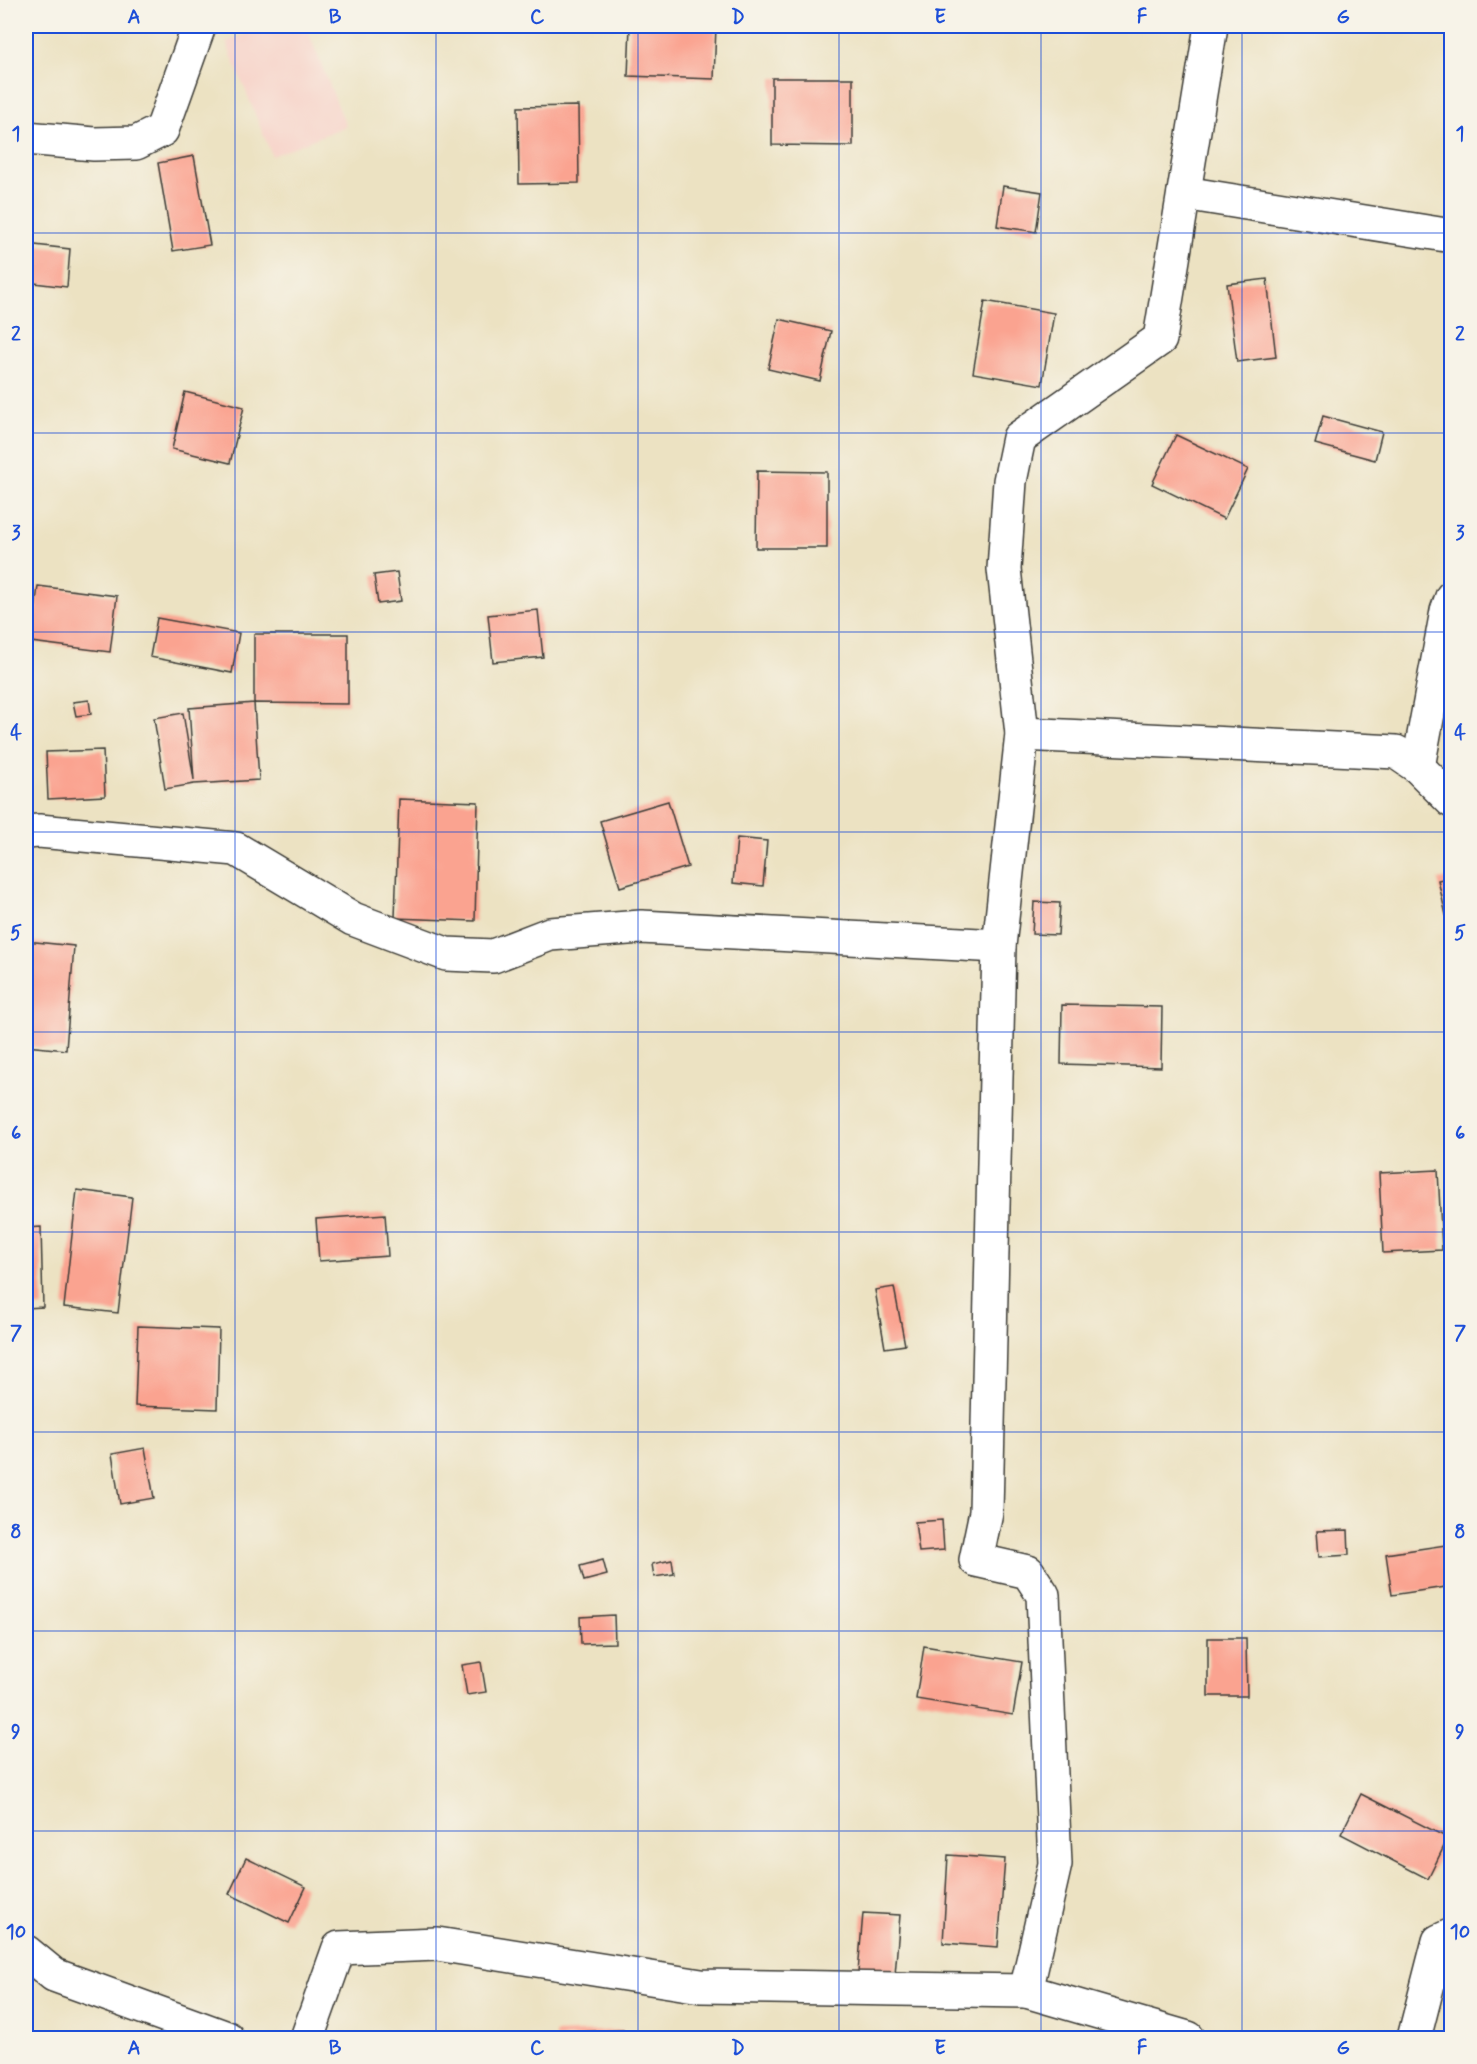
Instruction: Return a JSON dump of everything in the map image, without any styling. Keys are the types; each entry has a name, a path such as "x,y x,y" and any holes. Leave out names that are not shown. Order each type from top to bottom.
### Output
{"street":[{"path":"26,138 94,144 135,143 162,130 199,26"},
{"path":"1026,1991 1055,1864 1043,1595 1028,1572 976,1560 986,1512 999,946 1022,734 1004,569 1010,481 1019,438 1160,339 1211,26"},
{"path":"1184,193 1452,236"},
{"path":"1418,767 1447,611 1452,597"},
{"path":"1022,734 1396,752 1418,767 1452,801"},
{"path":"26,832 39,831 236,849 352,919 446,954 493,956 550,934 641,927 999,946"},
{"path":"1414,2038 1439,1941 1452,1935"},
{"path":"307,2038 339,1948 437,1944 702,1986 1026,1991 1188,2038"},
{"path":"26,1952 54,1975 227,2038"}],"shaded area":[{"path":"267,26 306,26 346,126 272,156 226,42"}],"building":[{"path":"630,26 716,26 714,79 628,76"},
{"path":"772,78 853,78 853,146 772,145"},
{"path":"578,106 579,183 519,184 518,107"},
{"path":"194,156 210,245 173,251 158,163"},
{"path":"1003,186 1042,192 1036,232 997,226"},
{"path":"26,244 70,249 67,287 26,282"},
{"path":"1267,279 1276,357 1237,362 1227,284"},
{"path":"985,301 1054,313 1042,385 973,373"},
{"path":"779,319 831,331 820,381 768,369"},
{"path":"185,392 244,407 230,463 172,449"},
{"path":"1323,416 1382,432 1375,460 1315,444"},
{"path":"1176,435 1248,469 1224,519 1152,484"},
{"path":"757,471 827,472 827,548 756,548"},
{"path":"397,572 401,601 378,604 374,575"},
{"path":"38,586 117,596 110,652 31,642"},
{"path":"538,610 543,657 493,662 488,615"},
{"path":"157,618 239,633 232,673 150,657"},
{"path":"254,634 348,634 348,704 254,703"},
{"path":"89,700 91,714 76,716 73,702"},
{"path":"254,703 259,780 194,784 165,789 154,718 183,713 194,780 189,708"},
{"path":"103,750 105,796 48,799 46,752"},
{"path":"399,799 478,802 475,921 395,918"},
{"path":"668,801 688,867 620,887 600,821"},
{"path":"737,838 767,841 763,886 733,883"},
{"path":"1452,877 1452,937 1451,937 1438,880"},
{"path":"1034,902 1060,903 1058,935 1032,934"},
{"path":"26,941 74,946 66,1050 26,1046"},
{"path":"1062,1005 1162,1007 1161,1067 1061,1064"},
{"path":"1438,1170 1442,1250 1383,1253 1379,1173"},
{"path":"77,1190 132,1197 118,1313 64,1307"},
{"path":"385,1214 388,1256 319,1261 316,1219"},
{"path":"41,1227 43,1307 26,1308 26,1228"},
{"path":"894,1287 905,1345 885,1348 875,1290"},
{"path":"138,1326 219,1329 217,1409 135,1406"},
{"path":"145,1448 154,1498 120,1504 112,1454"},
{"path":"942,1520 944,1550 919,1552 915,1522"},
{"path":"1348,1530 1349,1555 1319,1557 1317,1531"},
{"path":"1452,1544 1452,1586 1392,1595 1386,1554"},
{"path":"603,1560 607,1575 584,1581 580,1566"},
{"path":"672,1560 674,1574 654,1577 652,1564"},
{"path":"614,1615 615,1643 581,1644 580,1617"},
{"path":"1208,1638 1246,1638 1247,1696 1208,1696"},
{"path":"924,1646 1022,1662 1013,1715 916,1699"},
{"path":"481,1662 486,1692 467,1695 462,1665"},
{"path":"1361,1794 1448,1838 1428,1879 1341,1834"},
{"path":"948,1855 1005,1859 998,1947 943,1943"},
{"path":"246,1858 306,1887 289,1923 229,1894"},
{"path":"863,1913 900,1915 895,1975 858,1972"},
{"path":"623,2030 623,2038 555,2038 555,2033"}]}
